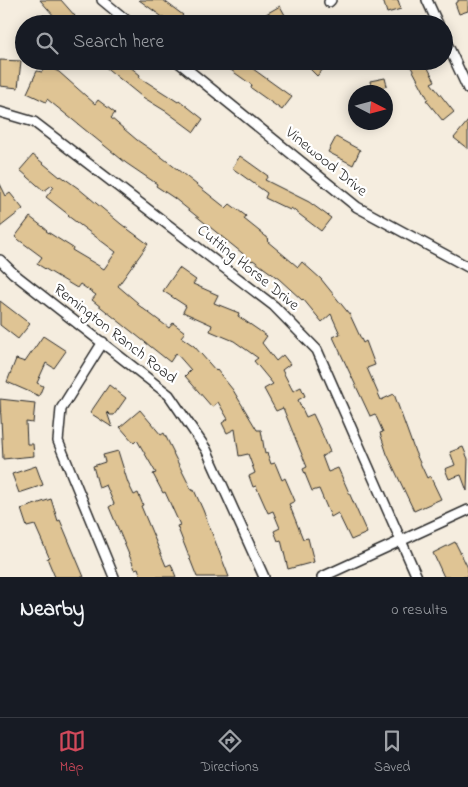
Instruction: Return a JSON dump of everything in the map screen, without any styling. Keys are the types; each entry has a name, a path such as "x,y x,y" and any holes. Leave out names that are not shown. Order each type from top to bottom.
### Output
{"street":[{"path":"102,0 120,15"},
{"path":"428,0 434,15"},
{"path":"453,56 468,89"},
{"name":"Vinewood Drive","path":"189,70 357,207 468,267"},
{"name":"Cutting Horse Drive","path":"0,112 34,122 274,306 317,350 417,577"},
{"name":"Remington Ranch Road","path":"0,260 13,273 169,395 206,449 264,577"},
{"path":"103,342 61,409 58,441 114,577"},
{"path":"322,577 468,510"}],"building":[{"path":"40,0 61,0 74,15 53,15"},
{"path":"139,0 163,0 183,15 160,15"},
{"path":"383,0 398,0 401,9 387,13"},
{"path":"458,0 468,0 468,11 459,14 455,3"},
{"path":"280,6 285,15 266,15"},
{"path":"0,60 15,61 15,70 20,70 18,88 0,86"},
{"path":"43,70 55,70 59,72 95,104 98,100 115,113 111,118 137,140 226,208 230,204 246,216 244,219 269,239 267,241 298,267 302,262 321,279 350,315 363,343 366,341 375,365 367,368 381,400 394,394 415,452 427,478 430,476 441,499 414,511 387,454 380,433 383,432 375,414 370,416 333,337 340,334 331,314 322,322 303,299 156,186 157,184 126,163 47,99 46,102 27,93 37,71 42,72"},
{"path":"109,70 134,70 140,75 139,77 178,102 179,100 203,119 194,132 141,96"},
{"path":"231,70 254,70 292,97 282,110 251,88 252,85"},
{"path":"311,70 322,70 317,76"},
{"path":"413,70 429,70 435,81 431,83 454,112 443,121 426,100 428,99"},
{"path":"385,78 387,85 371,85 370,81"},
{"path":"468,121 468,149 454,138"},
{"path":"336,137 360,150 353,165 328,152"},
{"path":"33,155 148,244 118,286 137,304 169,328 173,323 185,332 181,337 194,346 233,390 257,430 261,430 265,454 267,453 271,464 275,463 282,480 285,478 295,501 289,504 303,539 308,538 314,562 288,569 281,540 278,541 274,531 280,528 273,511 268,513 256,486 253,487 249,476 255,473 248,454 239,456 235,429 227,433 222,423 228,419 218,402 212,407 185,376 191,370 176,353 170,362 92,300 96,295 80,284 77,288 37,264 42,257 15,237 30,217 46,231 73,248 72,250 104,269 116,252 46,197 54,187 52,185 44,191 20,170"},
{"path":"240,156 268,176 265,180 309,202 331,218 321,231 291,208 290,210 265,198 267,193 232,168"},
{"path":"0,184 6,196 10,193 23,209 0,227"},
{"path":"179,268 196,280 193,284 218,295 214,303 239,313 238,316 267,336 262,343 276,361 283,355 290,364 282,370 293,391 301,387 305,396 298,400 306,417 313,414 321,431 330,452 322,456 328,472 338,468 367,533 351,540 338,513 331,517 319,489 312,491 303,469 307,467 283,408 276,411 264,389 273,384 254,361 258,358 234,341 210,331 212,325 183,312 186,306 163,291"},
{"path":"0,301 30,324 18,339 0,325"},
{"path":"43,336 66,351 54,368 46,363 37,383 43,386 39,396 7,382 16,359 25,362"},
{"path":"109,385 126,398 114,415 110,415 107,412 112,427 90,413"},
{"path":"0,399 35,403 33,423 26,422 27,444 33,444 34,456 3,459"},
{"path":"140,410 161,435 164,433 192,491 194,490 229,577 197,577 177,526 180,525 165,492 163,493 153,474 156,473 137,440 134,443 120,427"},
{"path":"463,447 468,459 467,491 461,475 449,479 445,469 455,465 450,452"},
{"path":"118,451 128,483 134,495 138,493 143,505 141,506 166,566 171,564 176,577 141,577 138,568 135,569 109,507 114,504 106,485 99,488 93,466 105,462 103,455"},
{"path":"36,466 43,485 19,493 12,474"},
{"path":"51,499 58,521 60,520 84,577 55,577 47,558 49,557 35,525 27,527 21,509"},
{"path":"455,542 468,568 468,577 444,577 433,553"}]}
